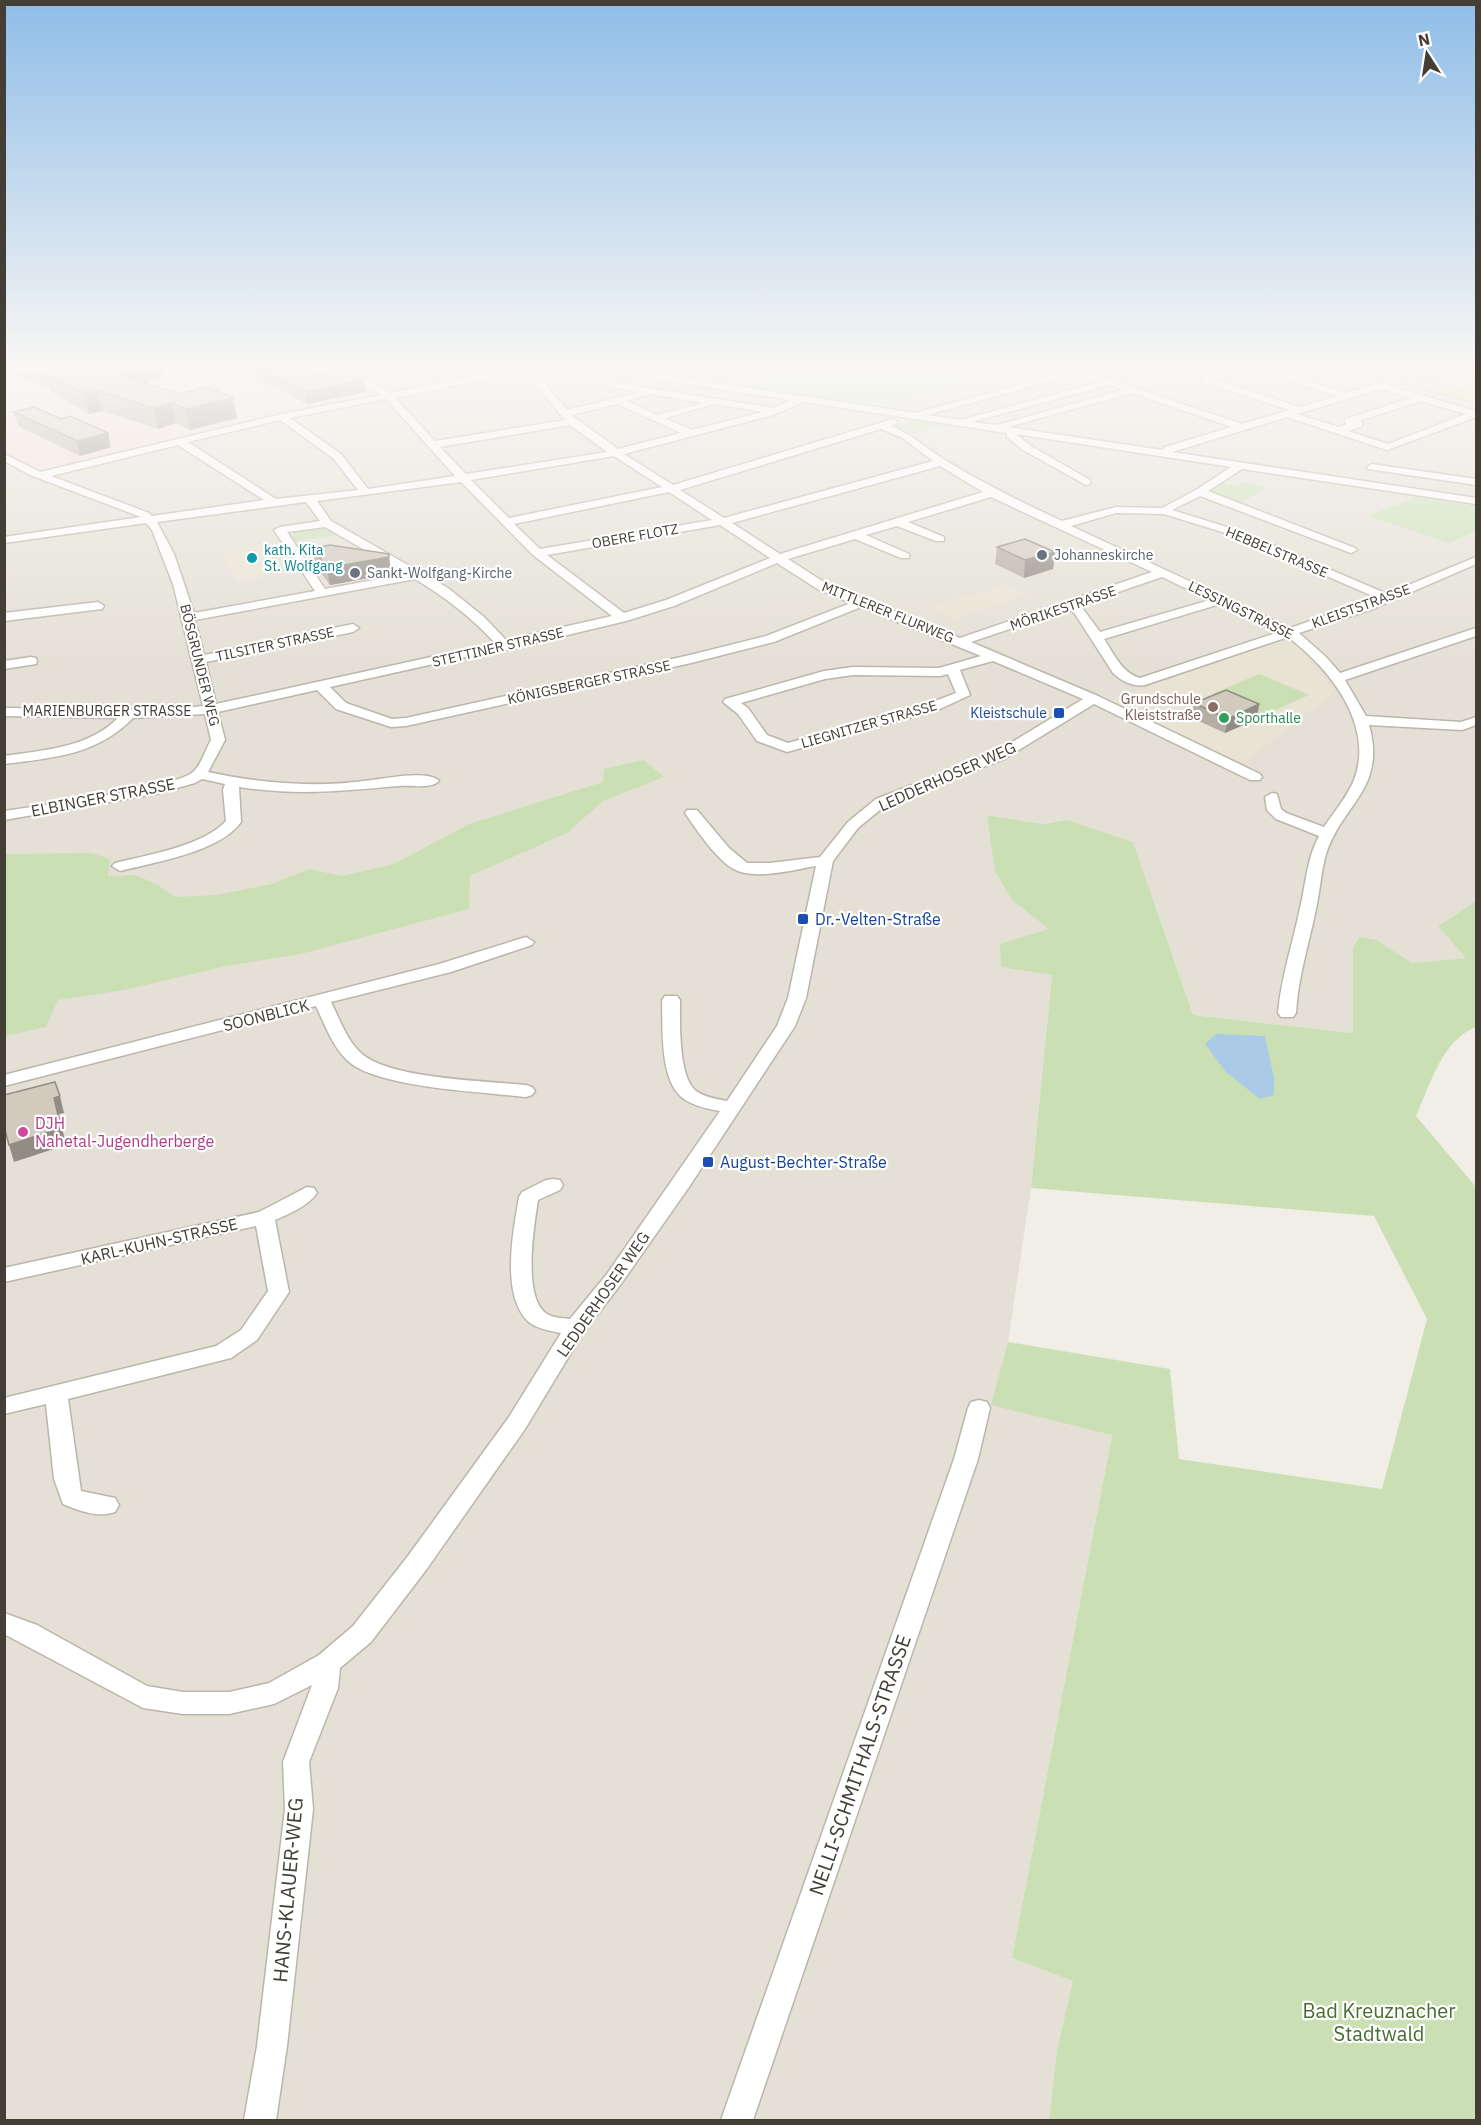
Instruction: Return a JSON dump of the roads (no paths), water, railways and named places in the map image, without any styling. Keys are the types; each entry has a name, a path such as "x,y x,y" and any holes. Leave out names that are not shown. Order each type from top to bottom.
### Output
{"street":[{"path":"28,469 145,515 153,521"},
{"path":"40,475 64,469"},
{"path":"223,469 274,502"},
{"path":"348,469 365,493"},
{"path":"455,469 537,553 622,618"},
{"path":"4,540 153,521 274,502 365,493 521,469"},
{"name":"MITTLERER FLURWEG","path":"643,469 823,587 1093,699 1255,777"},
{"path":"506,522 674,488 736,469"},
{"name":"OBERE FLOTZ","path":"537,553 724,521 915,469"},
{"name":"LESSINGSTRASSE","path":"953,469 992,493 1289,632 1319,657 1338,678 1359,720 1368,747 1362,779 1319,852 1307,913 1287,987 1287,1013"},
{"path":"1064,469 1086,482"},
{"path":"1061,525 1116,510 1165,511 1235,469"},
{"path":"1268,469 1473,501 1476,484 1415,469"},
{"path":"1200,492 1351,550"},
{"name":"STETTINER STRASSE","path":"209,710 505,646 622,618 670,603 736,573 779,558 992,493"},
{"path":"309,498 327,523 444,591 480,620 505,646"},
{"name":"HEBBELSTRASSE","path":"1165,511 1239,534 1387,598"},
{"name":"BÖSGRUNDER WEG","path":"153,521 171,561 189,618 197,660 218,740 200,774"},
{"path":"898,522 940,539"},
{"path":"322,593 280,530 327,523"},
{"path":"856,535 905,556"},
{"name":"KLEISTSTRASSE","path":"1097,638 1118,670 1126,678 1140,682 1387,598 1476,560"},
{"name":"MÖRIKESTRASSE","path":"960,642 1165,573"},
{"path":"189,618 418,575"},
{"path":"1071,605 1080,612 1097,638 1222,600"},
{"name":"KÖNIGSBERGER STRASSE","path":"321,686 341,706 391,723 406,722 771,639 860,603"},
{"path":"4,617 98,606"},
{"name":"TILSITER STRASSE","path":"197,660 352,628"},
{"path":"1338,678 1476,632"},
{"path":"952,670 994,656"},
{"path":"4,665 31,661"},
{"name":"LIEGNITZER STRASSE","path":"952,670 963,695 935,706 787,748 762,738 743,711 730,702 836,673 952,670"},
{"name":"LEDDERHOSER WEG","path":"4,1623 28,1633 143,1697 183,1703 229,1703 274,1692 328,1663 362,1634 417,1563 517,1423 575,1328 614,1279 733,1108 786,1026 797,998 825,861 853,825 882,802 999,756 1093,699"},
{"name":"MARIENBURGER STRASSE","path":"4,712 40,710 129,713 209,710"},
{"path":"4,760 57,752 92,741 110,732 129,713"},
{"path":"1359,720 1462,726 1476,721"},
{"path":"200,774 233,782 296,790 344,788 415,780 432,782"},
{"name":"ELBINGER STRASSE","path":"4,816 155,790 190,780 200,774"},
{"path":"120,866 169,853 226,831 234,822 230,790 233,782"},
{"path":"1272,797 1274,810 1281,816 1329,834"},
{"path":"692,813 702,827 740,867 754,870 825,861"},
{"name":"SOONBLICK","path":"4,1081 322,1001 445,968 526,942"},
{"path":"672,1000 673,1042 679,1083 687,1093 698,1099 733,1108"},
{"path":"322,1001 351,1053 365,1065 427,1079 526,1091"},
{"path":"553,1185 529,1197 521,1246 526,1306 538,1318 575,1328"},
{"name":"KARL-KUHN-STRASSE","path":"4,1275 264,1217 285,1208 307,1193"},
{"path":"4,1406 223,1352 249,1335 279,1292 264,1217"},
{"path":"56,1394 66,1479 71,1497 88,1504 107,1505"},
{"name":"NELLI-SCHMITHALS-STRASSE","path":"737,2121 962,1470 979,1408"},
{"name":"HANS-KLAUER-WEG","path":"260,2121 272,2046 299,1809 296,1762 326,1688 328,1663"}],"water":[{"path":"1216,1034 1265,1036 1274,1078 1274,1095 1260,1099 1226,1072 1205,1044"}],"place":[{"name":"Johanneskirche","path":"1042,555"},
{"name":"kath. Kita St. Wolfgang","path":"252,558"},
{"name":"Sankt-Wolfgang-Kirche","path":"355,573"},
{"name":"Grundschule Kleiststraße","path":"1213,707"},
{"name":"Kleistschule","path":"1059,713"},
{"name":"Sporthalle","path":"1224,718"},
{"name":"Dr.-Velten-Straße","path":"803,919"},
{"name":"DJH Nahetal-Jugendherberge","path":"23,1132"},
{"name":"August-Bechter-Straße","path":"708,1162"}],"park label":[{"name":"Bad Kreuznacher Stadtwald","path":"1379,2022"}]}
